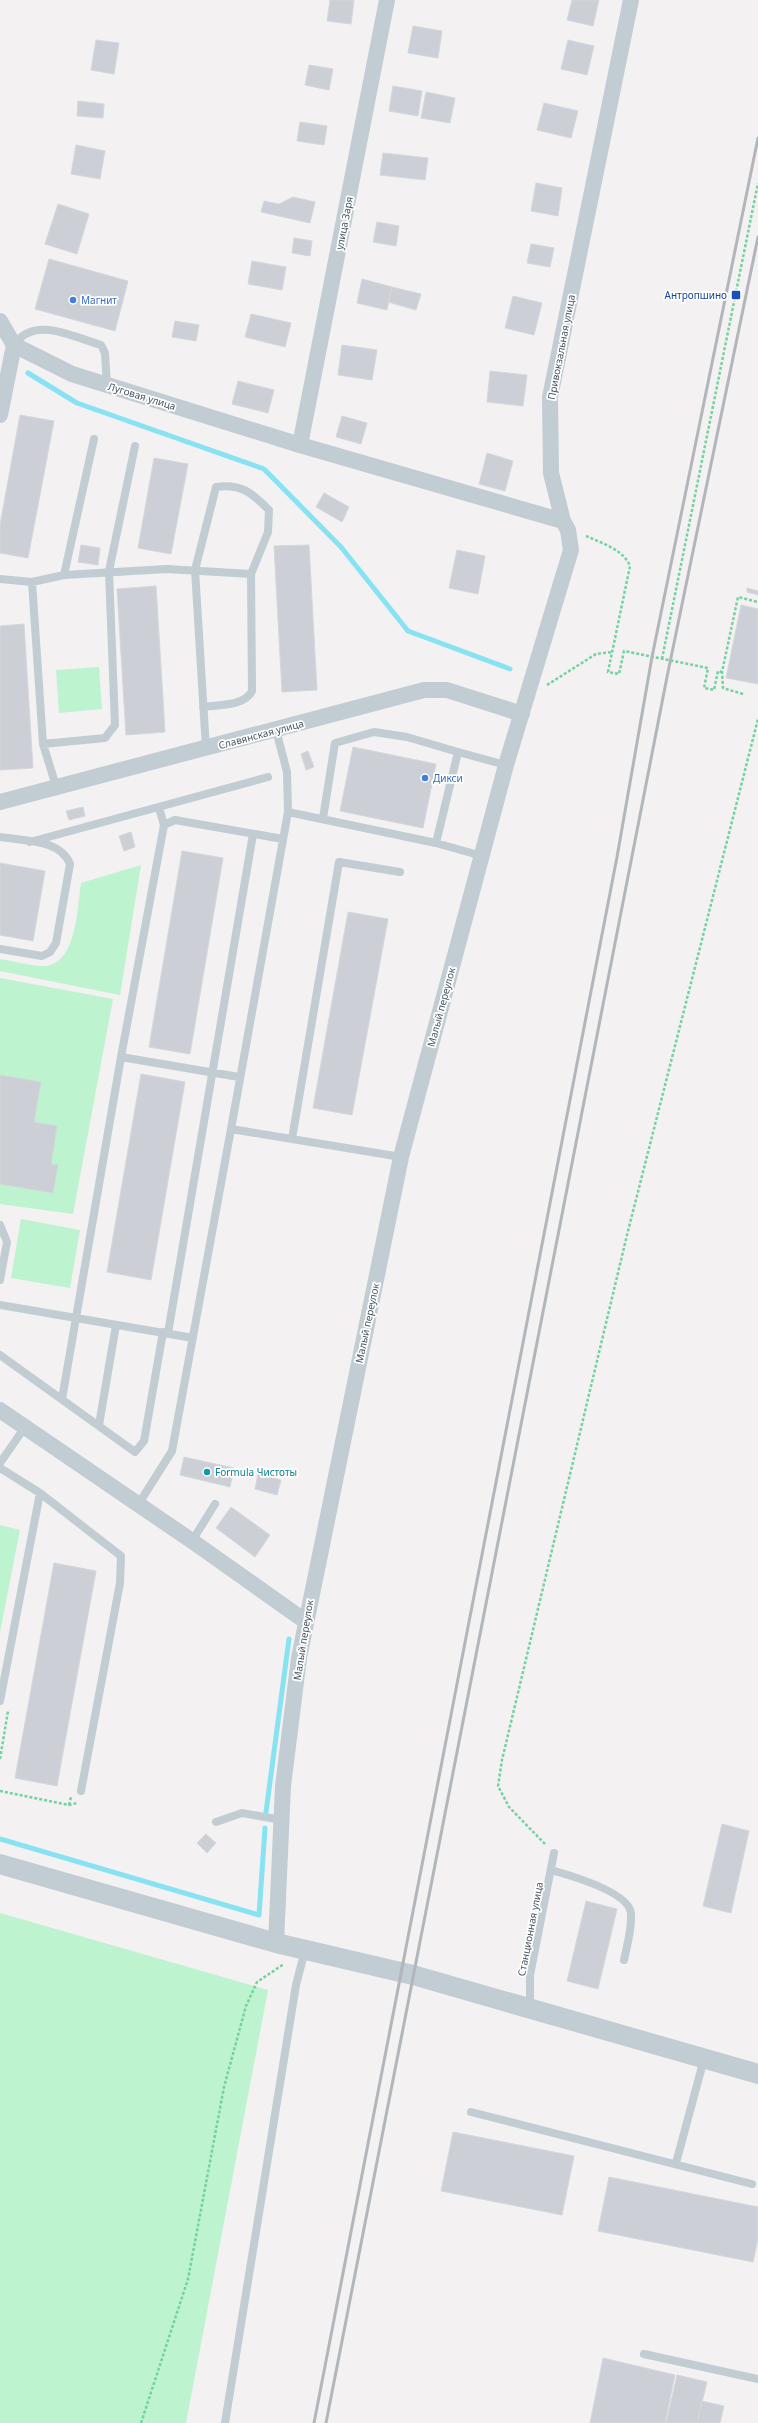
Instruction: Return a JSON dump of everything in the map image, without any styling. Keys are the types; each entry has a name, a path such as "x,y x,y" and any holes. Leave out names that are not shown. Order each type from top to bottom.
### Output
{"street":[{"name":"улица Заря","path":"300,445 387,0"},
{"name":"Привокзальная улица","path":"522,714 571,550 551,473 550,396 631,0"},
{"path":"0,321 12,352 0,415"},
{"name":"Луговая улица","path":"12,352 107,386 565,525"},
{"name":"Славянская улица","path":"0,802 56,786 206,749 424,690 447,690 522,714"},
{"name":"Малый переулок","path":"276,1943 283,1786 305,1621 401,1157 506,765 522,714"},
{"path":"0,1410 192,1541 305,1621"},
{"path":"0,1864 276,1943 413,1975 758,2074"}],"lane":[{"path":"12,352 28,330 40,328 101,345 105,353 107,386"},
{"path":"64,575 94,439"},
{"path":"43,744 105,738 115,725 109,571 135,446"},
{"path":"203,707 242,700 250,696 252,690 251,574 268,532 269,510 252,493 230,484 216,487 195,570 203,707 206,749"},
{"path":"0,579 32,582 64,575 109,571 195,570 251,574"},
{"path":"32,582 43,744 56,786"},
{"path":"138,1505 172,1451 288,812 288,772 276,730"},
{"path":"323,818 335,743 374,732 407,737 506,765"},
{"path":"436,843 458,752"},
{"path":"30,842 268,777"},
{"path":"62,1399 121,1057 164,825 159,808"},
{"path":"288,812 323,818 436,843 482,856"},
{"path":"164,825 175,820 283,839"},
{"path":"0,1355 135,1452 144,1441 166,1333 213,1073 253,834"},
{"path":"0,837 57,847 66,854 70,864 56,943 50,952 42,956 0,949"},
{"path":"292,1139 340,862 400,872"},
{"path":"121,1057 239,1077"},
{"path":"231,1129 401,1157"},
{"path":"0,1225 6,1242 0,1280"},
{"path":"0,1305 193,1338"},
{"path":"98,1425 116,1324"},
{"path":"0,1463 24,1427"},
{"path":"0,1468 40,1493 121,1556 120,1582 81,1791"},
{"path":"0,1701 40,1493"},
{"path":"192,1541 215,1504"},
{"path":"216,1822 242,1813 282,1820"},
{"name":"Станционная улица","path":"530,2009 530,1975 554,1853"},
{"path":"551,1870 587,1879 628,1905 632,1914 624,1960"},
{"path":"225,2423 296,1985 305,1950"},
{"path":"676,2163 704,2058"},
{"path":"471,2112 676,2163 752,2184"},
{"path":"644,2354 758,2379"}],"path":[{"path":"662,659 758,183"},
{"path":"565,525 610,547 627,559 630,566 608,672 619,674 624,651 708,668 704,688 714,690 718,671 722,672"},
{"path":"742,694 723,688 722,672 738,597 758,602"},
{"path":"541,688 596,654 612,652"},
{"path":"554,1853 509,1807 498,1786 502,1760 626,1235 758,719"},
{"path":"0,1759 9,1705"},
{"path":"0,1791 69,1804 77,1804 81,1791"},
{"path":"69,1804 72,1793"},
{"path":"141,2423 188,2279 224,2087 246,2006 257,1982 305,1950"}],"green space":[{"path":"99,667 102,709 59,713 56,670"},
{"path":"141,865 120,995 0,971 0,959 40,966 52,964 61,958 68,948 73,935 81,883"},
{"path":"0,978 113,999 73,1214 0,1204"},
{"path":"21,1219 80,1230 70,1288 11,1278"},
{"path":"0,1525 20,1530 0,1632"},
{"path":"0,1913 268,1990 186,2423 0,2423"}],"building":[{"path":"330,0 354,0 351,24 327,21"},
{"path":"572,0 599,0 593,26 567,20"},
{"path":"413,26 442,31 438,58 408,53"},
{"path":"96,40 119,43 114,74 91,70"},
{"path":"568,40 594,46 587,75 561,69"},
{"path":"309,65 333,69 329,90 305,85"},
{"path":"393,86 422,91 418,116 389,111"},
{"path":"426,92 455,98 450,123 421,118"},
{"path":"78,101 104,104 103,118 77,116"},
{"path":"544,103 578,111 571,138 537,130"},
{"path":"300,122 327,126 324,145 297,141"},
{"path":"76,145 105,151 100,179 71,174"},
{"path":"383,153 428,158 425,180 380,175"},
{"path":"536,183 562,188 558,216 531,211"},
{"path":"293,197 315,202 310,223 261,212 264,201 279,204"},
{"path":"58,204 89,214 77,254 45,244"},
{"path":"377,222 399,226 396,246 373,242"},
{"path":"294,238 312,241 310,256 292,253"},
{"path":"531,244 554,248 550,267 527,263"},
{"path":"49,259 128,281 115,331 35,309"},
{"path":"252,261 286,267 282,290 248,284"},
{"path":"362,279 392,287 387,310 357,303"},
{"path":"392,287 421,294 416,310 388,302"},
{"path":"513,296 542,303 534,335 505,328"},
{"path":"251,314 291,323 285,347 245,337"},
{"path":"175,321 199,325 196,341 172,337"},
{"path":"342,345 377,350 372,380 338,375"},
{"path":"490,371 527,375 523,406 487,402"},
{"path":"238,381 274,390 268,413 232,404"},
{"path":"20,415 54,421 28,558 0,553 0,525"},
{"path":"342,416 367,423 361,444 336,437"},
{"path":"487,453 513,461 505,491 479,484"},
{"path":"154,458 188,464 171,554 138,548"},
{"path":"324,493 349,507 342,522 316,507"},
{"path":"81,545 100,548 98,565 78,562"},
{"path":"309,545 317,690 282,692 274,546"},
{"path":"457,550 485,556 478,594 449,588"},
{"path":"156,586 165,732 126,735 117,589"},
{"path":"747,588 758,591 758,595 747,592"},
{"path":"741,605 758,609 758,684 726,678"},
{"path":"24,624 33,768 0,770 0,626"},
{"path":"353,747 436,764 423,828 340,811"},
{"path":"308,751 314,767 306,770 301,754"},
{"path":"83,807 85,816 69,820 66,811"},
{"path":"131,832 135,847 124,851 119,836"},
{"path":"182,851 223,858 190,1054 149,1047"},
{"path":"0,863 45,871 33,941 0,935"},
{"path":"348,912 388,919 352,1115 313,1108"},
{"path":"141,1074 185,1082 151,1280 107,1272"},
{"path":"0,1075 41,1082 34,1122 57,1126 51,1164 58,1165 53,1193 0,1184"},
{"name":"Formula Чистоты","path":"184,1457 234,1468 230,1487 180,1475"},
{"path":"258,1474 281,1480 277,1495 255,1489"},
{"path":"231,1507 270,1535 255,1557 216,1528"},
{"path":"54,1563 96,1571 57,1786 15,1778"},
{"path":"722,1824 749,1831 731,1913 703,1906"},
{"path":"206,1834 216,1843 207,1853 197,1843"},
{"path":"586,1901 617,1909 598,1989 567,1981"},
{"path":"453,2132 574,2156 562,2215 441,2191"},
{"path":"609,2177 758,2207 758,2239 753,2262 598,2231"},
{"path":"603,2358 675,2375 665,2423 590,2423"},
{"path":"677,2375 707,2382 697,2423 666,2423"},
{"path":"702,2401 724,2406 720,2423 697,2423"}],"waterway":[{"path":"28,373 77,403 264,469 341,547 408,631 510,669"},
{"path":"266,1812 289,1639"},
{"path":"0,1839 259,1915 265,1828"}],"railway":[{"path":"314,2423 617,857 652,657 758,138"},
{"path":"326,2423 667,677 758,237"}],"place":[{"name":"Антропшино","path":"736,295"},
{"name":"Магнит","path":"73,300"},
{"name":"Дикси","path":"425,778"},
{"name":"Formula Чистоты","path":"207,1472"}]}
